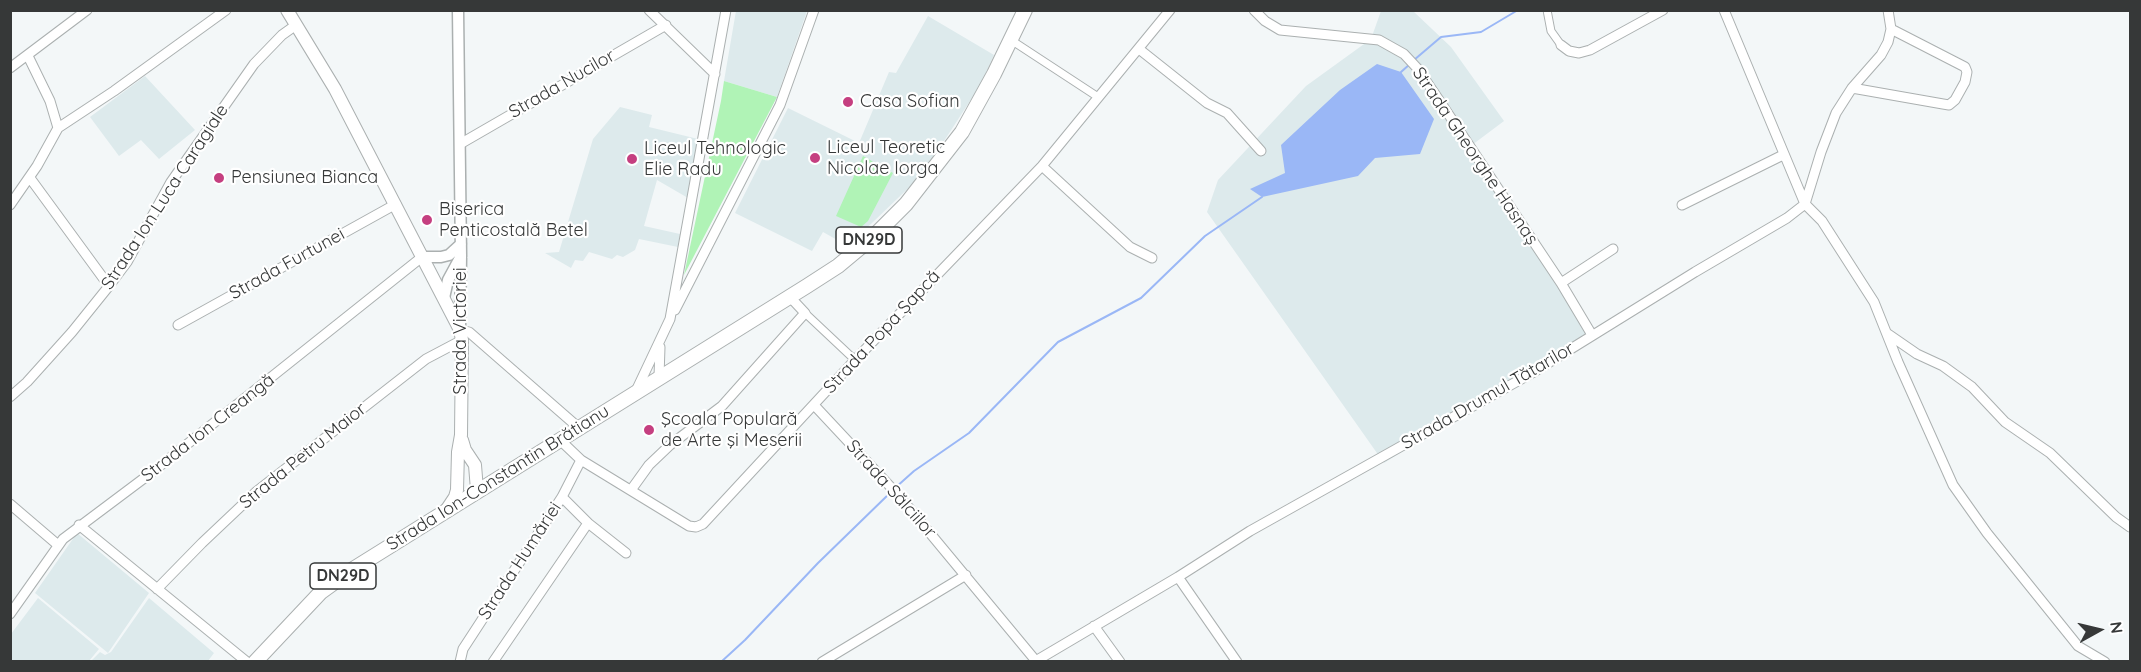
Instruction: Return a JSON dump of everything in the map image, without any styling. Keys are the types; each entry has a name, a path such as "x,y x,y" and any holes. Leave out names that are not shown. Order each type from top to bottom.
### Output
{"main road":[{"path":"287,10 335,89 396,204 461,335"},
{"name":"DN29D","path":"636,392 838,266 874,236 906,204 962,132 1025,10"},
{"name":"Strada Victoriei","path":"447,509 455,497 459,466 461,335"},
{"name":"Strada Ion-Constantin Brătianu","path":"255,662 321,592 350,571 636,392"},
{"name":"Strada Victoriei","path":"461,435 465,450 475,465 477,490"},
{"path":"475,465 490,475 507,474"},
{"path":"459,466 468,482 477,490"}],"street":[{"path":"10,69 87,10"},
{"path":"10,205 30,178 58,128 114,91 226,10"},
{"name":"Strada Victoriei","path":"458,10 461,335"},
{"path":"649,10 715,74"},
{"path":"670,319 726,10"},
{"path":"636,392 670,319 780,105 814,10"},
{"name":"Strada Popa Șapcă","path":"560,440 581,460 689,526 696,527 704,524 855,360 1042,166 1170,10"},
{"name":"Strada Gheorghe Hasnaș","path":"1254,10 1265,21 1280,30 1379,40 1404,54 1418,69 1561,284 1592,335"},
{"path":"1547,10 1551,31 1561,45 1569,51 1579,53 1590,50 1663,10"},
{"path":"1724,10 1805,204 1822,221 1874,302 1953,485 1987,533 2078,646 2105,662"},
{"path":"1805,204 1836,113 1852,88 1881,55 1891,29 1888,10"},
{"name":"Strada Ion Luca Caragiale","path":"10,397 27,382 72,332 109,286 127,262 171,182 254,64 282,35 296,25"},
{"name":"Strada Nucilor","path":"460,144 666,25"},
{"path":"1852,88 1949,105 1955,100 1965,82 1967,72 1965,66 1891,29"},
{"path":"1011,40 1098,97"},
{"path":"1139,49 1207,103 1236,120 1261,151"},
{"path":"28,56 50,101 58,128"},
{"path":"1682,205 1783,155"},
{"path":"1042,166 1130,247 1152,258"},
{"path":"30,178 109,286"},
{"name":"Strada Furtunei","path":"178,325 396,204"},
{"name":"Strada Drumul Tătarilor","path":"1035,661 1178,577 1250,531 1532,373 1787,218 1805,204"},
{"path":"1561,284 1612,249"},
{"path":"422,257 433,258 461,250"},
{"path":"444,298 448,280 461,250"},
{"name":"Strada Ion Creangă","path":"10,614 58,545 79,525 151,473 422,257"},
{"path":"790,297 855,360"},
{"path":"631,490 649,465 663,452 722,406 805,313"},
{"path":"461,335 469,333 579,428"},
{"path":"1888,334 1917,354 1943,366 1972,387 2005,422 2061,462 2096,498 2130,527"},
{"name":"Strada Petru Maior","path":"157,589 257,491 426,359 461,335"},
{"path":"659,377 660,341"},
{"name":"Strada Sălciilor","path":"814,405 900,497 966,574 1035,661"},
{"name":"Strada Humăriei","path":"460,662 463,649 562,497 581,460"},
{"path":"562,497 588,523 626,553"},
{"path":"10,504 58,545"},
{"path":"493,662 588,523"},
{"path":"79,525 247,662"},
{"path":"822,662 966,574"},
{"path":"1178,577 1238,662"},
{"path":"1094,626 1120,662"}],"shaded area":[{"path":"736,11 807,11 777,97 724,81"},
{"path":"1381,11 1413,11 1451,47 1504,121 1468,148 1592,335 1384,463 1207,212 1218,180 1306,86 1371,39"},
{"path":"928,16 994,55 981,84 922,175 848,246 823,232 812,251 735,213 788,108 859,143 889,72 896,73"},
{"path":"145,76 195,130 159,159 141,140 119,156 90,117"},
{"path":"620,107 652,115 649,127 698,139 688,198 657,180 644,226 680,234 678,247 639,239 635,250 623,257 617,255 612,259 589,252 583,261 575,260 571,268 545,253 559,252 593,139"},
{"path":"77,533 149,593 108,653 35,593"},
{"path":"38,598 99,649 89,661 11,661 11,634"},
{"path":"149,598 214,653 208,661 91,661 100,652 105,655 111,652"}],"green space":[{"path":"724,81 777,97 684,275 721,101"},
{"path":"863,156 893,173 868,221 861,227 836,216"}],"water":[{"path":"1377,64 1401,72 1434,119 1420,154 1375,158 1358,176 1262,197 1250,189 1285,173 1281,145 1340,90"}],"waterway":[{"path":"1414,60 1441,37 1481,32 1518,10"},
{"path":"1401,72 1410,64"},
{"path":"895,488 914,471 969,433 1058,342 1141,298 1205,236 1262,197"},
{"path":"721,662 891,492"}],"place":[{"name":"Casa Sofian","path":"848,102"},
{"name":"Liceul Teoretic Nicolae Iorga","path":"815,158"},
{"name":"Liceul Tehnologic Elie Radu","path":"632,159"},
{"name":"Pensiunea Bianca","path":"219,178"},
{"name":"Biserica Penticostală Betel","path":"427,220"},
{"name":"Şcoala Populară de Arte şi Meserii","path":"649,430"}]}
